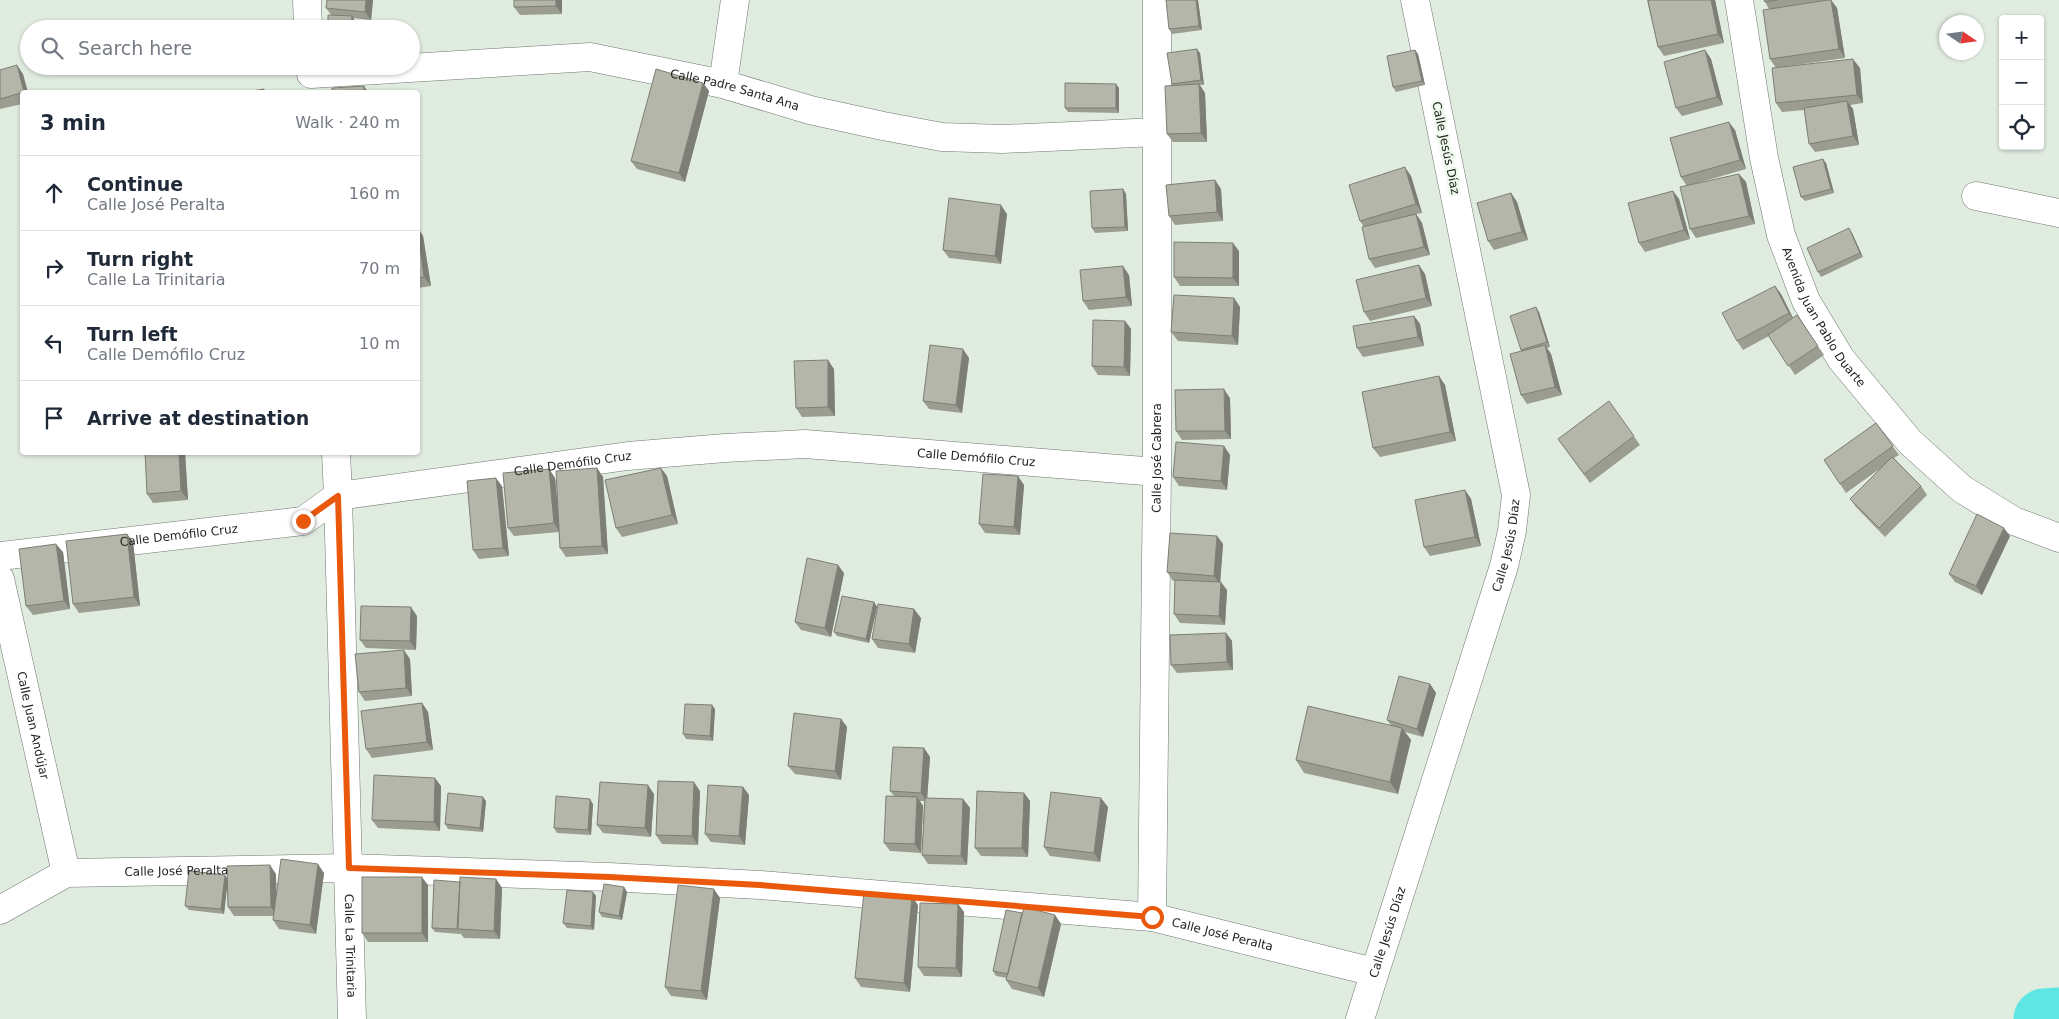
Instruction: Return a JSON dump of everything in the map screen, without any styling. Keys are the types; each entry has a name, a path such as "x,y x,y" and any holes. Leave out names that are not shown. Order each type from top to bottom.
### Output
{"street":[{"path":"307,0 308,20"},
{"path":"723,84 736,0"},
{"name":"Calle José Cabrera","path":"1152,917 1156,472 1157,0"},
{"name":"Calle Jesús Díaz","path":"1360,1019 1504,566 1512,532 1516,495 1415,0"},
{"name":"Avenida Juan Pablo Duarte","path":"1739,0 1764,158 1781,235 1806,301 1841,359 1910,442 1962,489 2014,521 2059,538"},
{"name":"Calle Padre Santa Ana","path":"420,69 590,56 723,84 810,110 942,137 1003,139 1157,132"},
{"name":"Calle Padre Santa Ana","path":"311,77 338,75"},
{"path":"1976,196 2059,213"},
{"name":"Calle Demófilo Cruz","path":"0,556 303,521 338,496 628,456 725,448 805,444 1156,472"},
{"name":"Calle La Trinitaria","path":"336,455 352,1019"},
{"name":"Calle Juan Andújar","path":"0,579 66,873"},
{"name":"Calle José Peralta","path":"0,910 66,873 349,868 609,877 760,885 1152,917 1374,972"}],"building":[{"path":"327,0 366,0 365,12 326,8"},
{"path":"514,0 556,0 556,6 514,7"},
{"path":"1166,0 1196,0 1199,26 1169,29"},
{"path":"1711,0 1718,34 1658,47 1648,1"},
{"path":"1831,0 1839,49 1770,59 1763,10"},
{"path":"328,15 352,16 352,20 328,20"},
{"path":"1197,49 1201,80 1172,84 1167,53"},
{"path":"1415,50 1422,81 1393,87 1387,56"},
{"path":"1705,50 1717,97 1676,108 1664,62"},
{"path":"1853,59 1857,95 1776,103 1772,68"},
{"path":"17,65 23,90 20,90 20,93 0,99 0,70"},
{"path":"656,69 703,83 679,173 631,161"},
{"path":"1065,83 1116,84 1116,108 1065,108"},
{"path":"1199,84 1201,133 1167,134 1165,86"},
{"path":"364,86 364,90 332,90 332,88"},
{"path":"1847,101 1853,136 1809,144 1804,108"},
{"path":"1729,122 1740,160 1681,177 1670,138"},
{"path":"1823,159 1831,189 1801,197 1793,167"},
{"path":"1405,167 1416,204 1360,221 1349,185"},
{"path":"1739,174 1749,216 1690,229 1680,187"},
{"path":"1215,180 1217,212 1169,216 1166,185"},
{"path":"1123,189 1125,227 1092,228 1090,191"},
{"path":"1673,191 1684,230 1639,243 1628,203"},
{"path":"1511,193 1522,232 1488,241 1477,203"},
{"path":"949,198 1001,205 995,256 943,250"},
{"path":"1416,214 1424,247 1369,259 1362,227"},
{"path":"1849,228 1860,253 1818,272 1807,248"},
{"path":"1174,242 1233,243 1233,278 1174,277"},
{"path":"420,246 424,277 420,278"},
{"path":"1419,265 1426,298 1364,312 1356,280"},
{"path":"1123,266 1126,297 1083,301 1080,270"},
{"path":"1775,286 1789,313 1737,341 1722,313"},
{"path":"1174,295 1234,298 1232,336 1171,332"},
{"path":"1536,307 1547,342 1521,350 1510,316"},
{"path":"1797,315 1818,346 1788,366 1768,335"},
{"path":"1414,316 1418,337 1357,348 1353,326"},
{"path":"1093,320 1125,321 1124,367 1092,366"},
{"path":"930,345 963,349 956,405 923,401"},
{"path":"1545,345 1555,387 1521,395 1510,354"},
{"path":"828,360 828,407 796,408 794,361"},
{"path":"1439,376 1450,432 1373,448 1362,392"},
{"path":"1224,389 1225,431 1176,431 1175,390"},
{"path":"1609,401 1634,436 1584,474 1558,439"},
{"path":"1876,423 1893,446 1840,484 1824,460"},
{"path":"1176,442 1224,446 1221,481 1173,477"},
{"path":"145,455 179,455 181,491 147,494"},
{"path":"1892,457 1921,486 1879,528 1850,499"},
{"path":"597,468 602,546 560,548 556,471"},
{"path":"661,468 672,515 616,528 605,480"},
{"path":"549,469 554,523 508,528 503,473"},
{"path":"983,474 1018,476 1014,527 979,524"},
{"path":"496,478 503,548 473,550 467,481"},
{"path":"1465,490 1475,537 1424,547 1415,500"},
{"path":"1977,514 2004,528 1976,586 1949,574"},
{"path":"1170,533 1217,536 1214,576 1167,572"},
{"path":"127,534 134,597 73,604 66,541"},
{"path":"56,544 64,601 26,606 19,549"},
{"path":"807,558 838,565 825,628 795,622"},
{"path":"1175,580 1221,582 1219,616 1174,614"},
{"path":"842,596 874,602 866,639 834,632"},
{"path":"878,604 914,609 909,644 872,639"},
{"path":"361,606 411,607 410,641 360,640"},
{"path":"1226,633 1227,662 1171,665 1170,635"},
{"path":"404,650 406,688 359,692 355,654"},
{"path":"1399,676 1430,684 1417,729 1387,720"},
{"path":"422,703 427,742 366,749 361,711"},
{"path":"685,704 712,705 710,736 683,734"},
{"path":"1308,706 1402,728 1390,782 1296,760"},
{"path":"794,713 841,719 835,771 788,766"},
{"path":"893,747 924,748 921,793 890,791"},
{"path":"374,775 435,778 434,822 372,820"},
{"path":"658,781 694,782 692,836 656,835"},
{"path":"600,782 648,785 645,828 597,825"},
{"path":"708,785 743,787 739,836 705,834"},
{"path":"977,791 1024,793 1022,848 975,848"},
{"path":"1051,792 1101,798 1094,853 1044,847"},
{"path":"448,793 483,797 480,828 445,824"},
{"path":"556,796 590,799 588,830 554,828"},
{"path":"886,796 917,797 915,844 884,843"},
{"path":"925,798 963,799 961,856 922,855"},
{"path":"281,859 318,864 310,925 273,920"},
{"path":"270,865 271,907 228,907 227,866"},
{"path":"189,871 225,875 221,909 185,906"},
{"path":"362,877 422,877 422,933 362,933"},
{"path":"460,877 496,879 494,931 458,929"},
{"path":"434,880 460,882 457,929 432,928"},
{"path":"604,884 624,887 619,916 599,912"},
{"path":"678,885 714,889 701,991 665,987"},
{"path":"567,890 593,892 591,926 563,923"},
{"path":"864,892 912,896 904,983 855,978"},
{"path":"920,903 958,904 956,968 918,967"},
{"path":"1024,907 1055,915 1038,988 1006,980"},
{"path":"1006,910 1022,913 1008,974 993,971"}],"waterway":[{"path":"2044,1019 2059,1018"}],"route":[{"path":"303,521 338,496 349,868 609,877 760,885 1152,917"}]}
